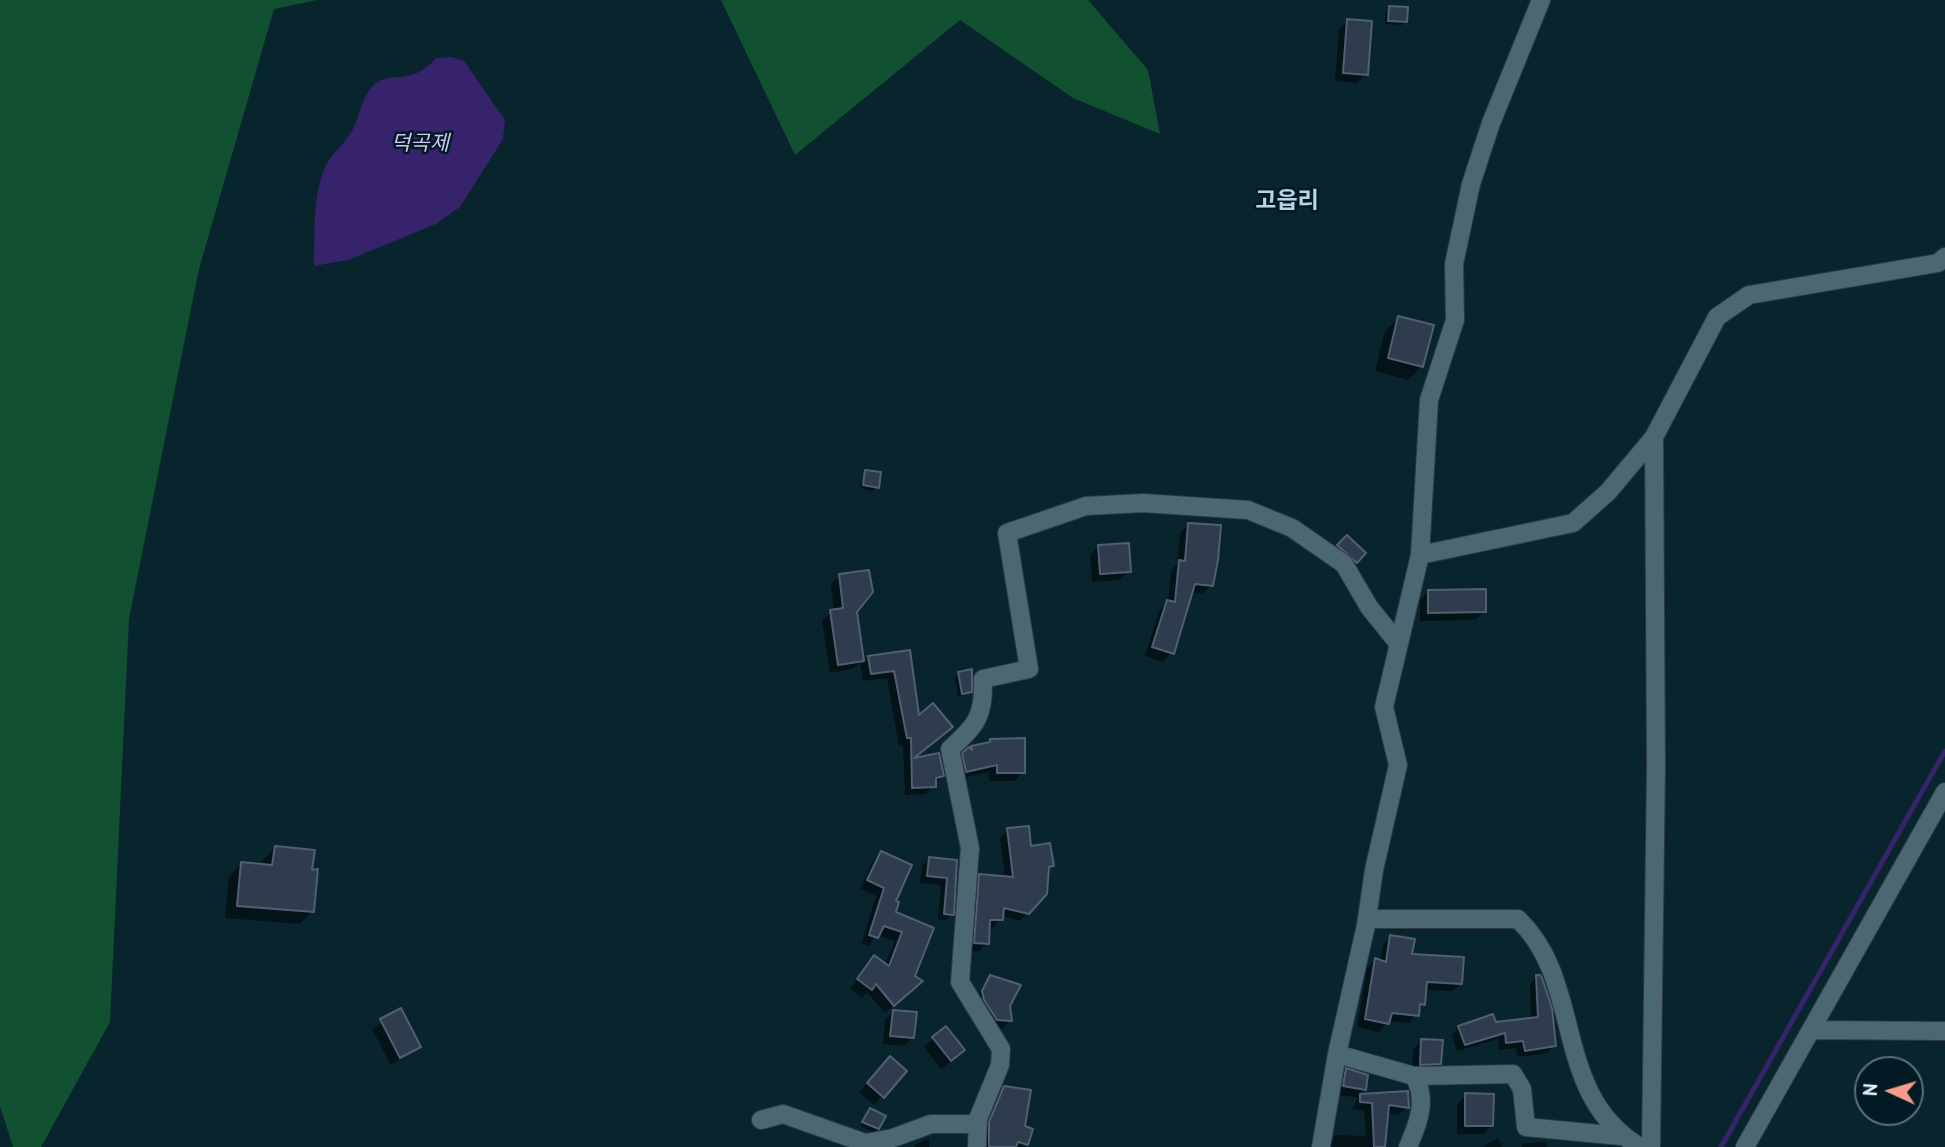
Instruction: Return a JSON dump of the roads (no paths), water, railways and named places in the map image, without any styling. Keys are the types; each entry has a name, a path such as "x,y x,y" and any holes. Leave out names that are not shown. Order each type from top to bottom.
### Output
{"street":[{"path":"1321,1147 1337,1054 1367,919 1374,870 1398,765 1384,707 1420,555 1429,400 1455,320 1454,264 1471,184 1491,123 1541,0"},
{"path":"1420,555 1573,523 1608,492 1654,437 1717,317 1749,295 1938,263 1945,257"},
{"path":"1651,1147 1656,780 1654,437"},
{"path":"976,1147 978,1124 1000,1065 1001,1049 960,982 970,848 950,750 975,726 984,706 983,679 1029,669 1007,533 1086,506 1143,503 1248,510 1292,528 1344,564 1369,607 1398,643"},
{"path":"1745,1147 1945,792"},
{"path":"1367,919 1518,919 1530,930 1548,959 1574,1057 1588,1094 1621,1136 1640,1147"},
{"path":"1811,1030 1945,1031"},
{"path":"1337,1054 1414,1076 1513,1074 1522,1089 1526,1127 1621,1136"},
{"path":"1408,1147 1421,1114 1419,1085 1414,1076"},
{"path":"761,1120 783,1114 865,1143 893,1138 931,1124 978,1124"}],"water":[{"name":"덕곡제","path":"452,57 464,61 505,120 503,139 460,207 436,224 348,260 314,266 318,189 326,165 351,132 368,92 381,80 410,75 427,67 436,58"}],"waterway":[{"path":"1721,1147 1945,751"}],"district":[{"name":"고읍리","path":"1287,201"}]}
